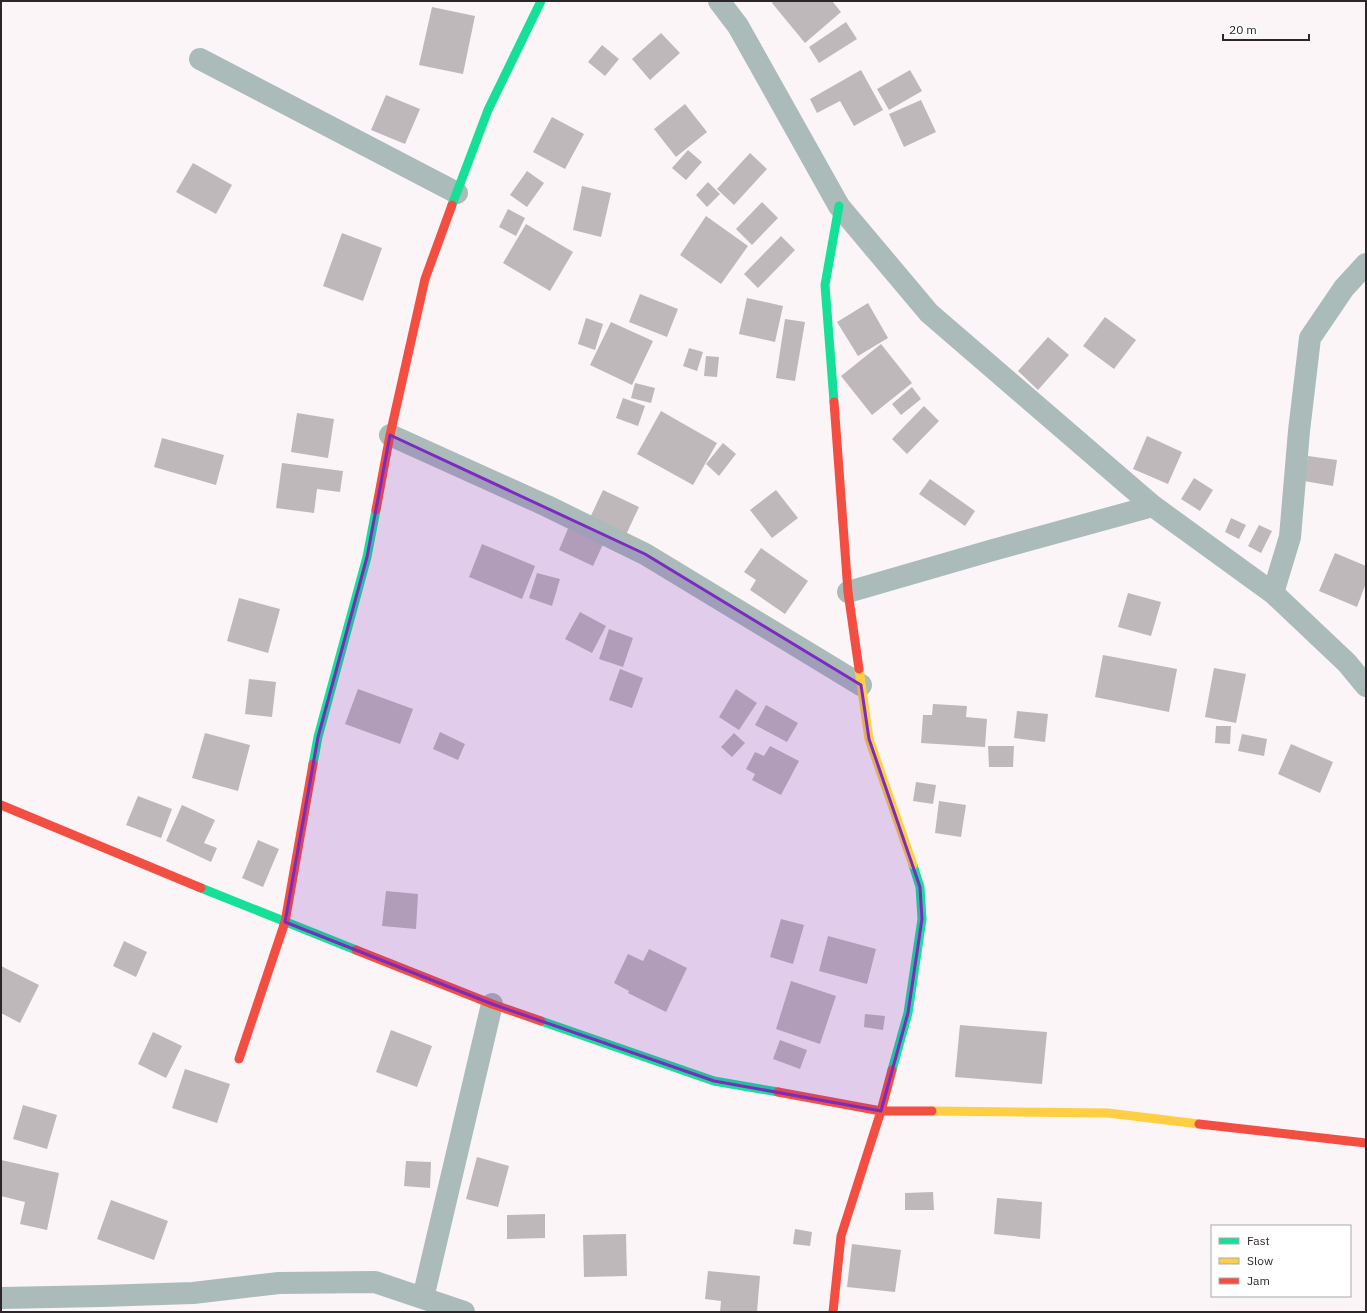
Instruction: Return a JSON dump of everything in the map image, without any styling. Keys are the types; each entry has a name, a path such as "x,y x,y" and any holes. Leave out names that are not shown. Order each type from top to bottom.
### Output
{"street":[{"path":"239,1059 285,922 318,736 367,557 390,435 425,279 488,110 541,1"},
{"path":"719,1 738,26 839,206 929,313 1153,506 1273,593 1347,663 1366,686"},
{"path":"200,59 457,193"},
{"path":"833,1312 841,1236 881,1111 908,1013 922,918 920,888 869,739 848,592 825,285 839,206"},
{"path":"1273,593 1290,537 1299,431 1310,338 1344,288 1366,264"},
{"path":"390,435 547,506 645,554 861,685"},
{"path":"848,592 1153,506"},
{"path":"1,805 285,922 492,1004 714,1081 881,1111 1108,1113 1366,1143"},
{"path":"423,1298 492,1004"},
{"path":"1,1298 102,1304 279,1283 375,1282 459,1311"}],"highlighted area":[{"path":"390,435 645,554 861,685 869,739 920,887 922,919 908,1013 881,1111 714,1081 492,1004 285,922 318,737 367,557"}],"building":[{"path":"774,1 832,1 841,12 805,43 772,3"},
{"path":"432,7 475,16 463,74 419,65"},
{"path":"846,22 857,39 819,63 809,47"},
{"path":"661,33 680,53 650,80 632,59"},
{"path":"602,45 619,59 605,76 588,62"},
{"path":"861,70 883,110 854,126 840,101 817,113 810,99"},
{"path":"910,70 922,91 889,110 877,89"},
{"path":"386,95 420,109 405,144 371,130"},
{"path":"921,100 936,132 904,147 889,114"},
{"path":"685,104 707,132 676,157 654,129"},
{"path":"552,117 584,134 565,169 533,152"},
{"path":"688,150 702,162 686,180 672,168"},
{"path":"750,153 767,169 734,205 717,189"},
{"path":"193,163 232,185 216,214 176,192"},
{"path":"527,171 544,183 527,207 510,195"},
{"path":"708,182 720,194 707,207 696,195"},
{"path":"582,186 611,193 601,237 573,230"},
{"path":"762,202 778,218 752,245 736,229"},
{"path":"508,209 525,218 516,236 499,227"},
{"path":"706,216 748,246 721,284 680,255"},
{"path":"526,224 573,252 550,291 503,263"},
{"path":"342,233 382,248 363,301 323,286"},
{"path":"781,236 795,250 758,288 744,274"},
{"path":"640,294 678,309 667,337 629,322"},
{"path":"747,298 783,306 775,342 739,334"},
{"path":"868,303 888,338 858,356 837,322"},
{"path":"1105,317 1136,340 1114,369 1083,346"},
{"path":"586,318 603,324 595,350 578,344"},
{"path":"785,319 805,322 795,381 776,378"},
{"path":"611,322 653,341 632,385 590,365"},
{"path":"1048,337 1069,355 1038,390 1018,371"},
{"path":"881,344 912,383 872,415 841,376"},
{"path":"689,348 703,352 697,371 683,366"},
{"path":"706,356 719,357 717,377 704,376"},
{"path":"635,383 655,388 651,403 631,398"},
{"path":"912,387 921,399 901,415 892,404"},
{"path":"623,398 645,406 638,426 616,418"},
{"path":"924,406 939,421 907,454 892,439"},
{"path":"661,411 717,443 693,485 637,454"},
{"path":"297,413 334,419 328,458 291,452"},
{"path":"1147,436 1182,452 1168,484 1133,469"},
{"path":"162,438 224,455 216,485 154,467"},
{"path":"723,443 736,454 719,476 706,464"},
{"path":"1308,456 1337,460 1333,486 1304,481"},
{"path":"282,463 343,471 340,492 317,489 314,513 276,508"},
{"path":"1194,478 1213,490 1200,511 1181,499"},
{"path":"930,479 975,511 965,526 919,494"},
{"path":"603,490 639,507 624,539 588,522"},
{"path":"776,490 798,518 772,538 750,510"},
{"path":"1231,518 1246,525 1239,539 1225,532"},
{"path":"570,524 605,540 593,566 559,550"},
{"path":"1259,525 1272,531 1261,553 1248,546"},
{"path":"482,544 535,566 522,599 469,577"},
{"path":"761,548 808,581 785,614 750,590 756,580 744,572"},
{"path":"1335,553 1366,566 1366,583 1357,607 1319,591"},
{"path":"537,573 560,579 552,606 529,598"},
{"path":"1128,593 1161,602 1151,636 1118,627"},
{"path":"239,598 280,609 268,653 227,641"},
{"path":"580,612 606,626 592,653 565,639"},
{"path":"609,629 633,638 623,667 599,659"},
{"path":"1103,655 1177,669 1169,712 1095,697"},
{"path":"1214,668 1246,674 1236,723 1205,717"},
{"path":"620,669 643,678 632,708 609,700"},
{"path":"249,679 276,682 272,717 245,714"},
{"path":"358,689 413,709 400,744 345,724"},
{"path":"736,689 757,703 739,730 719,717"},
{"path":"933,704 967,706 966,717 987,719 985,747 921,743 923,715 932,715"},
{"path":"766,705 798,723 787,742 755,725"},
{"path":"1017,711 1048,714 1045,742 1014,738"},
{"path":"1216,726 1231,726 1230,744 1215,743"},
{"path":"440,732 465,744 458,760 433,749"},
{"path":"205,733 250,745 238,791 192,778"},
{"path":"734,733 745,743 732,757 721,747"},
{"path":"1242,734 1267,739 1264,756 1238,751"},
{"path":"1291,744 1333,762 1320,793 1278,774"},
{"path":"770,746 799,761 781,795 752,780 755,774 746,769 755,752 764,756"},
{"path":"988,746 1014,746 1013,767 989,767"},
{"path":"916,782 936,785 933,804 913,801"},
{"path":"138,796 172,809 161,838 126,825"},
{"path":"939,801 966,805 961,837 935,833"},
{"path":"182,805 215,820 204,843 217,848 211,862 166,841"},
{"path":"258,840 279,849 263,887 242,878"},
{"path":"386,891 418,894 416,929 382,926"},
{"path":"781,919 804,925 793,964 770,957"},
{"path":"828,936 876,949 867,984 819,971"},
{"path":"124,941 147,952 136,977 113,966"},
{"path":"649,949 687,968 666,1012 628,993 629,991 614,983 628,954 643,961"},
{"path":"1,966 39,985 20,1023 1,1013"},
{"path":"791,981 836,996 820,1044 776,1029"},
{"path":"865,1014 885,1016 883,1030 864,1027"},
{"path":"960,1025 1047,1032 1042,1084 955,1077"},
{"path":"391,1030 432,1046 417,1087 376,1072"},
{"path":"153,1032 182,1046 166,1078 138,1064"},
{"path":"780,1040 807,1050 800,1069 773,1059"},
{"path":"185,1069 230,1084 217,1123 172,1108"},
{"path":"23,1105 57,1115 47,1149 13,1139"},
{"path":"477,1157 509,1166 498,1207 466,1199"},
{"path":"1,1160 59,1173 47,1230 20,1224 25,1202 1,1196"},
{"path":"406,1161 431,1162 430,1188 404,1186"},
{"path":"933,1192 934,1210 905,1210 905,1193"},
{"path":"997,1198 1042,1202 1040,1239 994,1234"},
{"path":"111,1200 168,1221 154,1260 97,1239"},
{"path":"545,1214 545,1238 507,1239 507,1215"},
{"path":"795,1229 812,1232 810,1246 793,1244"},
{"path":"626,1234 627,1276 584,1277 583,1235"},
{"path":"852,1244 901,1250 895,1292 847,1287"},
{"path":"708,1271 760,1276 757,1312 720,1312 721,1301 705,1299"}],"traffic: fast":[{"path":"452,205 488,110 541,1"},
{"path":"834,402 825,285 839,206"},
{"path":"313,764 318,737 367,557 376,510"},
{"path":"892,1070 908,1013 922,919 920,887 913,865"},
{"path":"201,888 356,950"},
{"path":"541,1021 714,1081 778,1092"}],"traffic: slow":[{"path":"859,669 869,739 913,865"},
{"path":"932,1111 1108,1113 1199,1124"}],"traffic: jam":[{"path":"376,510 390,435 425,279 452,205"},
{"path":"834,402 848,592 859,669"},
{"path":"239,1059 285,922 313,764"},
{"path":"1,805 201,888"},
{"path":"356,950 492,1004 541,1021"},
{"path":"833,1312 841,1236 881,1111 892,1070"},
{"path":"778,1092 881,1111 932,1111"},
{"path":"1199,1124 1366,1143"}]}
